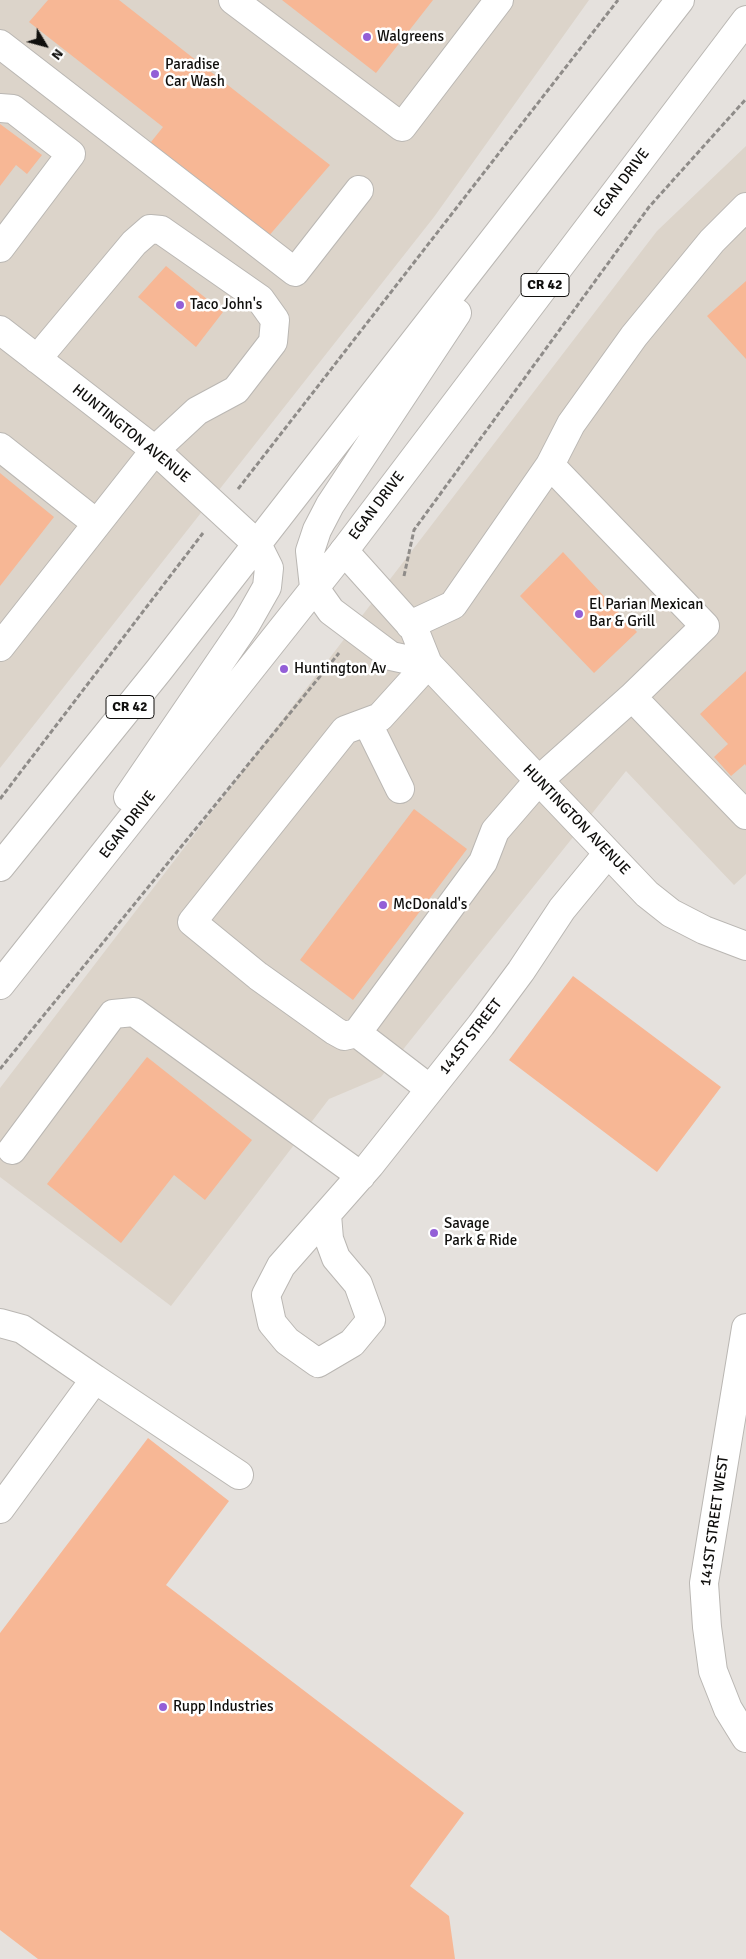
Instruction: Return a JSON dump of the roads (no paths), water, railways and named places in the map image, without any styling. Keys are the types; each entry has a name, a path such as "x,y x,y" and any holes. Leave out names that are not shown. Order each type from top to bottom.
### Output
{"main road":[{"path":"233,0 402,127 499,0"},
{"name":"CR 42","path":"0,867 159,670 680,0"},
{"name":"EGAN DRIVE","path":"0,984 344,550 746,20"},
{"path":"0,44 295,272 358,190"},
{"path":"0,108 13,109 71,154 0,248"},
{"path":"550,465 705,626 632,697 539,780 496,831 484,862 357,1033 344,1036 258,976 192,922 345,730 380,718 428,664 391,656 331,612 314,587 310,551 317,530 330,505 578,130"},
{"path":"410,625 453,605 550,465 571,424 634,336 712,241 746,207"},
{"path":"0,647 155,450 197,412 236,390 273,342 275,320 260,298 161,230 150,229 134,243 37,359"},
{"name":"HUNTINGTON AVENUE","path":"0,330 155,450 257,544"},
{"path":"0,447 96,523"},
{"path":"0,984 246,624 267,587 269,568 257,544"},
{"name":"HUNTINGTON AVENUE","path":"344,550 414,630 428,664 647,894 671,913 704,930 746,946"},
{"path":"632,697 746,815"},
{"path":"367,722 400,790"},
{"name":"141ST STREET","path":"326,1215 328,1239 336,1258 358,1284 371,1320 352,1342 318,1363 287,1341 272,1323 266,1295 281,1266 326,1215 361,1176 430,1089 521,971 562,909 608,853"},
{"path":"12,1150 113,1014 134,1012 361,1176"},
{"path":"357,1033 430,1089"},
{"path":"0,1323 22,1329 239,1475"},
{"name":"141ST STREET WEST","path":"746,1328 739,1415 704,1583 707,1627 714,1670 728,1709 746,1738"},
{"path":"0,1509 95,1379"}],"place":[{"name":"Walgreens","path":"367,37"},
{"name":"Paradise Car Wash","path":"155,74"},
{"name":"Taco John's","path":"180,305"},
{"name":"El Parian Mexican Bar & Grill","path":"579,614"},
{"name":"Huntington Av","path":"284,669"},
{"name":"McDonald's","path":"383,905"},
{"name":"Savage Park & Ride","path":"434,1233"},
{"name":"Rupp Industries","path":"163,1707"}]}
